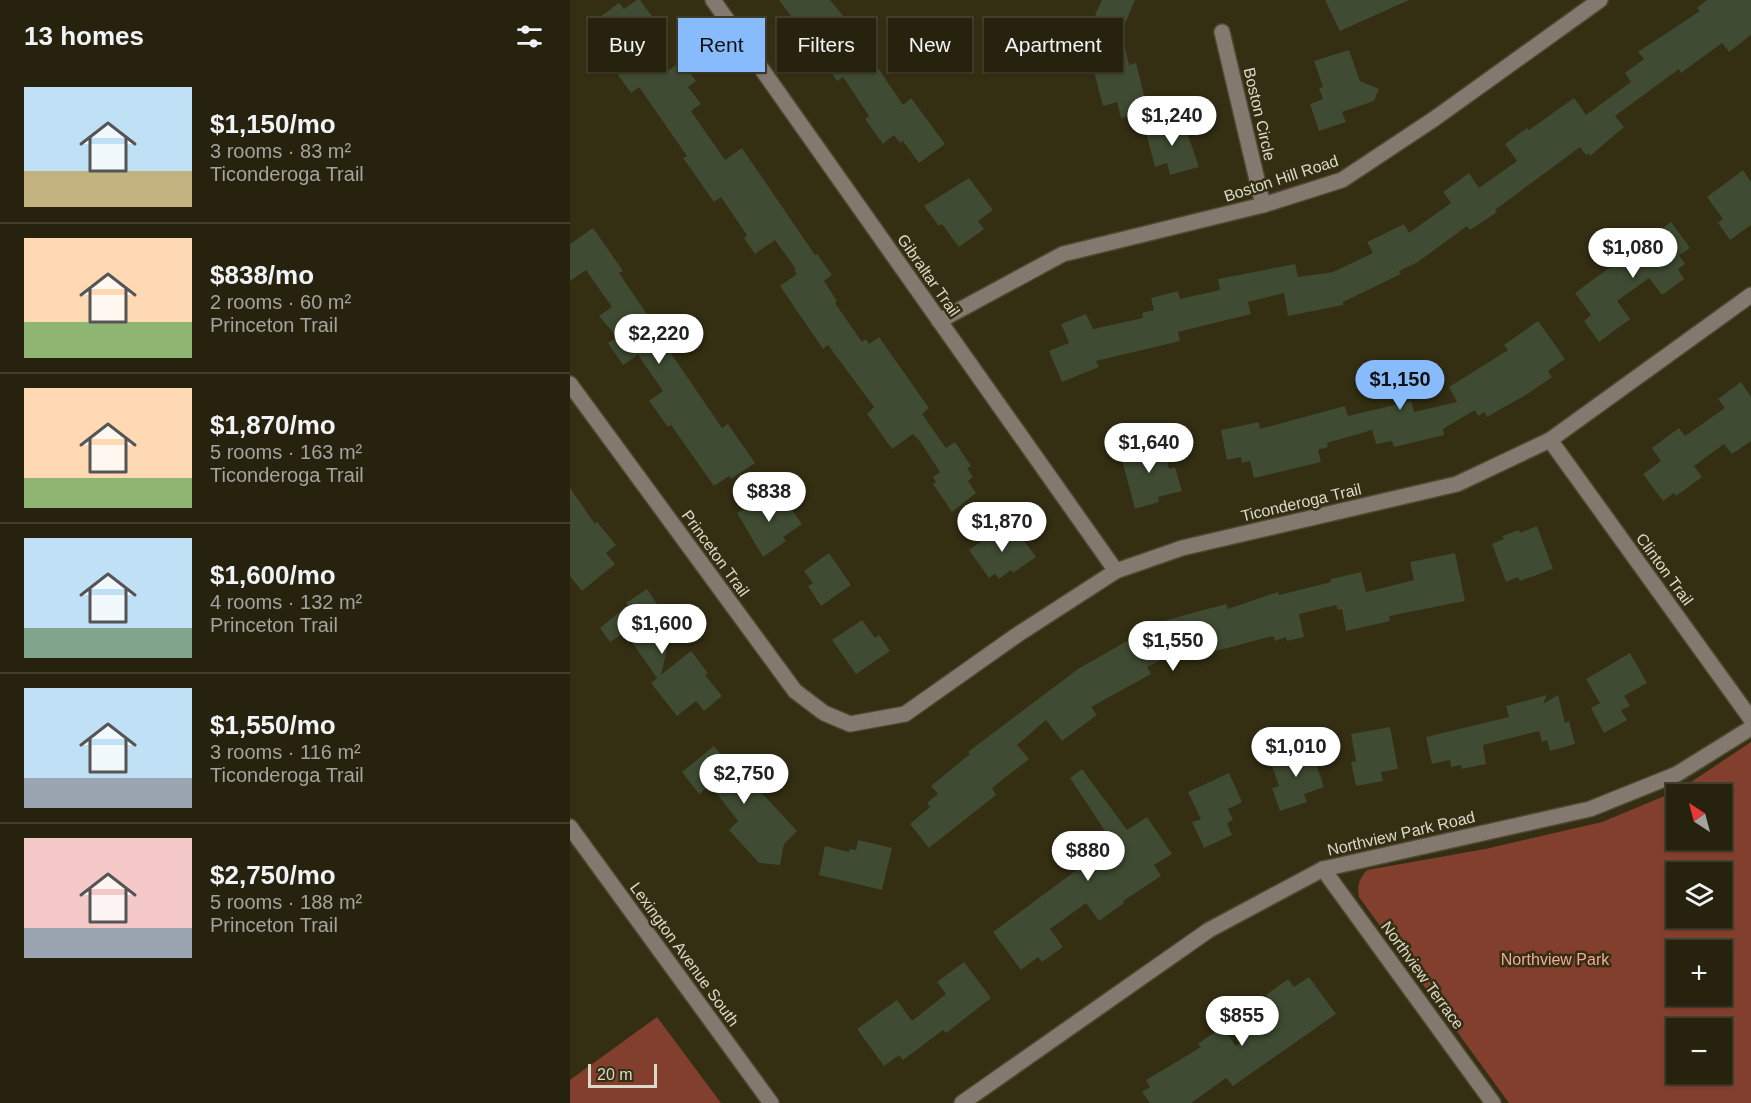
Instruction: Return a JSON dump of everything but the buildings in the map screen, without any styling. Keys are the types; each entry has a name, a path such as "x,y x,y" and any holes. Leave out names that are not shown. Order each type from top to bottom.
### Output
{"street":[{"name":"Gibraltar Trail","path":"713,0 1116,571"},
{"name":"Boston Hill Road","path":"939,321 1063,254 1263,205 1342,180 1434,119 1600,0"},
{"name":"Boston Circle","path":"1222,32 1263,205"},
{"name":"Ticonderoga Trail","path":"850,724 905,714 1017,635 1116,571 1182,549 1457,484 1550,440 1751,295"},
{"name":"Princeton Trail","path":"570,384 795,691 824,713 850,724"},
{"name":"Clinton Trail","path":"1550,440 1751,719"},
{"name":"Northview Park Road","path":"962,1103 1209,930 1323,869 1590,809 1677,774 1751,728"},
{"name":"Lexington Avenue South","path":"570,827 771,1103"},
{"name":"Northview Terrace","path":"1323,869 1493,1103"}],"green space":[{"name":"Northview Park","path":"1751,742 1751,1103 1509,1103 1359,897 1360,879 1367,870 1485,849 1602,822 1666,795 1666,850 1732,850 1732,784 1688,784"},
{"path":"657,1017 721,1103 570,1103 570,1080"}]}
